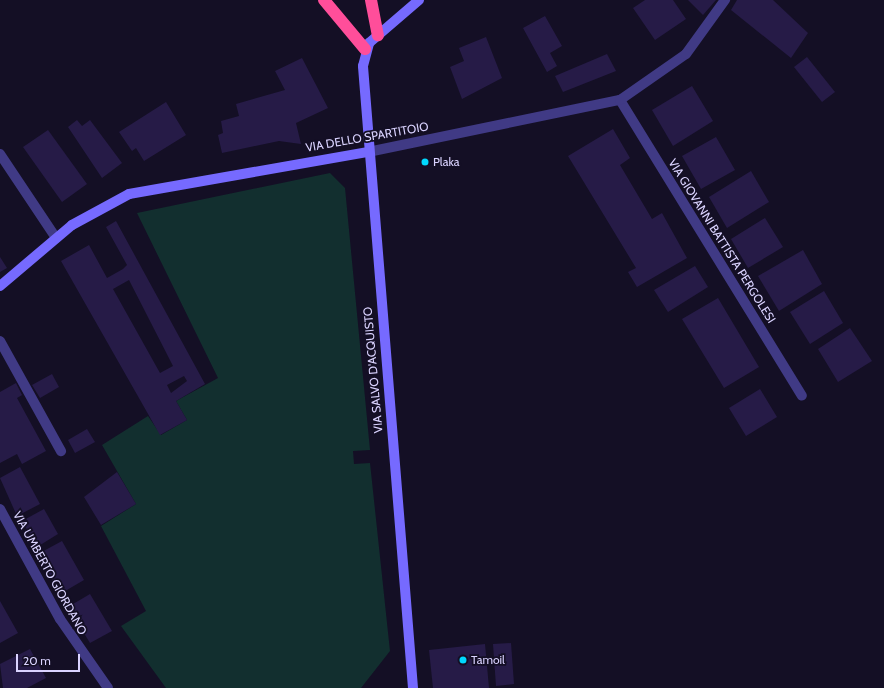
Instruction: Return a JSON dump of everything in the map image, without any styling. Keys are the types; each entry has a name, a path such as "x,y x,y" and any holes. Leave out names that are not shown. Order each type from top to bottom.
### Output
{"highway":[{"path":"324,0 365,49"},
{"path":"371,0 378,35"}],"main road":[{"path":"365,49 378,35 419,0"},
{"name":"VIA SALVO D'ACQUISTO","path":"365,49 368,152 413,688"},
{"name":"VIA DELLO SPARTITOIO","path":"0,286 56,238 101,206 143,190 368,152"}],"street":[{"name":"VIA DELLO SPARTITOIO","path":"368,152 620,100 686,54 725,0"},
{"name":"VIA GIOVANNI BATTISTA PERGOLESI","path":"620,100 802,396"},
{"path":"0,154 56,238"},
{"path":"0,341 61,452"},
{"name":"VIA UMBERTO GIORDANO","path":"0,509 78,649 108,688"}],"green space":[{"path":"330,173 345,188 370,450 353,451 354,464 370,463 390,651 361,688 166,688 121,626 146,611 101,526 136,504 102,445 148,416 161,435 187,420 176,401 218,378 137,213"}],"building":[{"path":"645,0 673,0 686,19 655,40 633,8"},
{"path":"688,0 716,0 703,15"},
{"path":"737,0 773,0 808,33 791,58 731,10"},
{"path":"545,16 562,46 550,53 557,66 547,72 523,28"},
{"path":"486,37 502,78 462,99 450,67 464,61 459,48"},
{"path":"607,54 616,71 563,92 555,76"},
{"path":"807,57 835,92 822,102 794,67"},
{"path":"302,58 328,108 296,123 301,144 279,141 222,153 218,135 223,133 221,121 239,116 236,104 285,90 275,71"},
{"path":"692,86 713,121 673,146 652,110"},
{"path":"166,102 186,135 144,161 136,148 132,151 119,132"},
{"path":"77,120 82,126 90,120 122,163 102,178 68,127"},
{"path":"613,129 630,158 620,165 652,219 662,213 687,258 637,287 628,272 636,268 568,156"},
{"path":"48,130 87,184 62,202 23,147"},
{"path":"716,137 735,170 701,189 682,156"},
{"path":"751,171 769,202 727,228 709,197"},
{"path":"765,218 783,247 748,268 731,239"},
{"path":"116,221 205,384 176,401 187,420 160,435 61,261 89,245 107,278 123,269 127,265 106,227","holes":["129,280 173,366 160,373 113,289","184,376 187,381 171,393 167,385"]},
{"path":"803,250 822,284 779,311 758,276"},
{"path":"0,257 7,268 0,272"},
{"path":"695,266 708,287 668,312 654,290"},
{"path":"824,291 843,323 810,344 790,312"},
{"path":"718,298 759,367 724,388 682,319"},
{"path":"850,328 872,361 838,382 818,349"},
{"path":"52,374 59,387 40,398 32,385"},
{"path":"16,383 22,395 17,398 46,451 22,464 17,454 0,463 0,392"},
{"path":"760,389 777,417 746,436 729,408"},
{"path":"87,429 95,442 75,453 68,440"},
{"path":"20,467 40,504 17,516 0,478"},
{"path":"117,472 136,504 101,525 84,497"},
{"path":"44,509 58,534 37,547 22,521"},
{"path":"62,541 84,580 60,594 38,554"},
{"path":"90,594 112,631 90,643 68,607"},
{"path":"0,601 18,633 0,643"},
{"path":"511,643 514,684 496,686 493,644"},
{"path":"485,644 489,688 433,688 429,650"},
{"path":"30,649 46,678 27,688 3,688 0,664"}],"place":[{"name":"Plaka","path":"425,162"},
{"name":"Tamoil","path":"463,660"}]}
